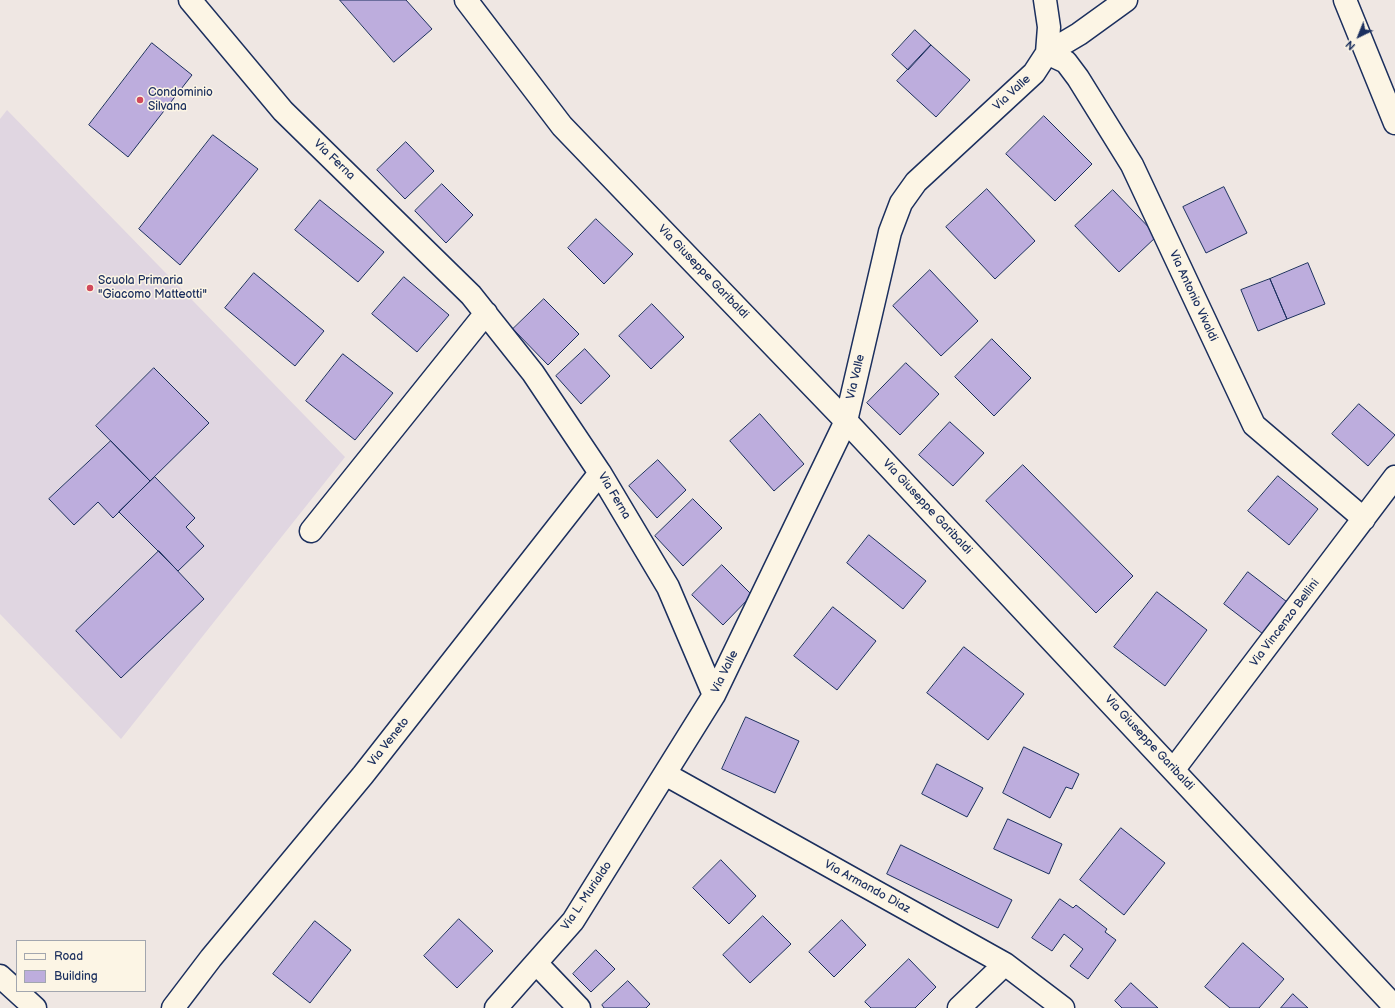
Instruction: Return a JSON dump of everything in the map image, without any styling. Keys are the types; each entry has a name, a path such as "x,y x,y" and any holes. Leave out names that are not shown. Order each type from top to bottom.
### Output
{"street":[{"name":"Via Ferna","path":"190,0 283,111 472,295 533,373 600,473 668,587 714,695"},
{"name":"Via Giuseppe Garibaldi","path":"466,0 562,126 846,421 1174,769 1395,1007"},
{"name":"Via Valle","path":"665,774 714,695 846,421 890,232 901,203 916,182 1034,73 1047,53 1049,27 1045,0"},
{"path":"1047,53 1079,34 1126,0"},
{"path":"1345,0 1395,123"},
{"name":"Via Antonio Vivaldi","path":"1047,53 1066,62 1078,78 1132,165 1254,426 1364,519"},
{"path":"311,531 486,313"},
{"name":"Via Veneto","path":"173,1008 211,958 363,775 600,473"},
{"name":"Via Vincenzo Bellini","path":"1174,769 1395,477"},
{"name":"Via L. Murialdo","path":"496,1008 573,921 665,774"},
{"name":"Via Armando Diaz","path":"665,774 1005,964 1063,1008"},
{"path":"536,964 579,1008"},
{"path":"959,1008 1005,964"},
{"path":"0,976 16,991"},
{"path":"18,992 35,1008"}],"shaded area":[{"name":"Scuola Primaria \"Giacomo Matteotti\"","path":"7,110 345,457 121,739 0,614 0,119"}],"building":[{"path":"340,0 406,0 432,29 394,62"},
{"path":"915,30 931,45 908,70 892,55"},
{"name":"Condominio Silvana","path":"152,43 192,75 128,157 89,125"},
{"path":"931,45 970,80 936,117 897,81"},
{"path":"1044,116 1092,164 1055,201 1006,154"},
{"path":"213,135 258,169 180,265 139,229"},
{"path":"406,142 434,171 405,199 377,170"},
{"path":"442,184 473,215 446,243 415,211"},
{"path":"1224,187 1247,233 1206,253 1183,207"},
{"path":"987,189 1035,241 995,279 946,227"},
{"path":"1113,190 1157,236 1119,272 1075,226"},
{"path":"320,200 384,252 358,282 295,230"},
{"path":"596,219 633,254 604,284 568,248"},
{"path":"1308,263 1325,304 1287,319 1270,279"},
{"path":"930,270 978,321 941,356 893,306"},
{"path":"254,273 324,331 295,366 225,308"},
{"path":"404,277 449,315 417,352 372,314"},
{"path":"1270,279 1287,319 1258,331 1241,290"},
{"path":"544,299 579,334 548,365 513,329"},
{"path":"652,304 684,337 651,369 619,336"},
{"path":"992,339 1031,378 994,416 955,377"},
{"path":"585,349 610,376 581,404 556,376"},
{"path":"343,354 393,393 355,440 306,401"},
{"path":"906,363 939,394 900,435 867,403"},
{"path":"154,368 209,423 150,481 96,426"},
{"path":"1359,404 1395,435 1368,466 1332,434"},
{"path":"760,414 804,464 774,491 730,441"},
{"path":"950,422 984,453 953,486 919,455"},
{"path":"111,441 150,481 113,518 98,502 74,525 49,499"},
{"path":"658,460 686,490 657,518 629,486"},
{"path":"1023,465 1133,576 1096,613 986,501"},
{"path":"1278,476 1318,509 1289,545 1248,511"},
{"path":"155,477 195,518 186,527 204,546 178,571 119,512"},
{"path":"693,499 722,528 683,566 655,536"},
{"path":"869,535 926,581 903,609 847,563"},
{"path":"159,551 204,599 121,678 76,631"},
{"path":"722,565 752,595 723,625 692,595"},
{"path":"1248,572 1291,605 1267,637 1224,604"},
{"path":"1157,592 1207,630 1165,686 1114,647"},
{"path":"833,607 876,641 837,690 794,656"},
{"path":"964,647 1024,694 988,740 927,693"},
{"path":"746,717 799,741 775,793 722,769"},
{"path":"1024,747 1079,774 1072,789 1066,787 1050,818 1003,793"},
{"path":"937,764 983,788 967,817 922,794"},
{"path":"1008,819 1062,844 1049,874 994,849"},
{"path":"1121,828 1165,863 1124,915 1080,880"},
{"path":"901,845 1012,900 998,928 887,874"},
{"path":"721,860 756,896 729,924 693,888"},
{"path":"1060,899 1073,908 1076,905 1107,929 1105,932 1116,940 1088,979 1070,966 1083,949 1064,934 1052,951 1032,938"},
{"path":"763,916 791,944 750,983 723,955"},
{"path":"459,919 493,951 457,988 424,956"},
{"path":"842,920 866,945 834,977 809,952"},
{"path":"315,921 351,950 310,1003 273,974"},
{"path":"1243,943 1284,979 1259,1008 1230,1008 1205,987"},
{"path":"596,950 615,969 591,992 573,974"},
{"path":"909,959 936,987 915,1008 871,1008 865,1002"},
{"path":"628,981 650,1004 646,1008 604,1008 602,1005"},
{"path":"1131,983 1158,1008 1122,1008 1115,1001"},
{"path":"1293,994 1308,1008 1281,1008"}],"place":[{"name":"Condominio Silvana","path":"140,100"},
{"name":"Scuola Primaria \"Giacomo Matteotti\"","path":"90,288"}]}
